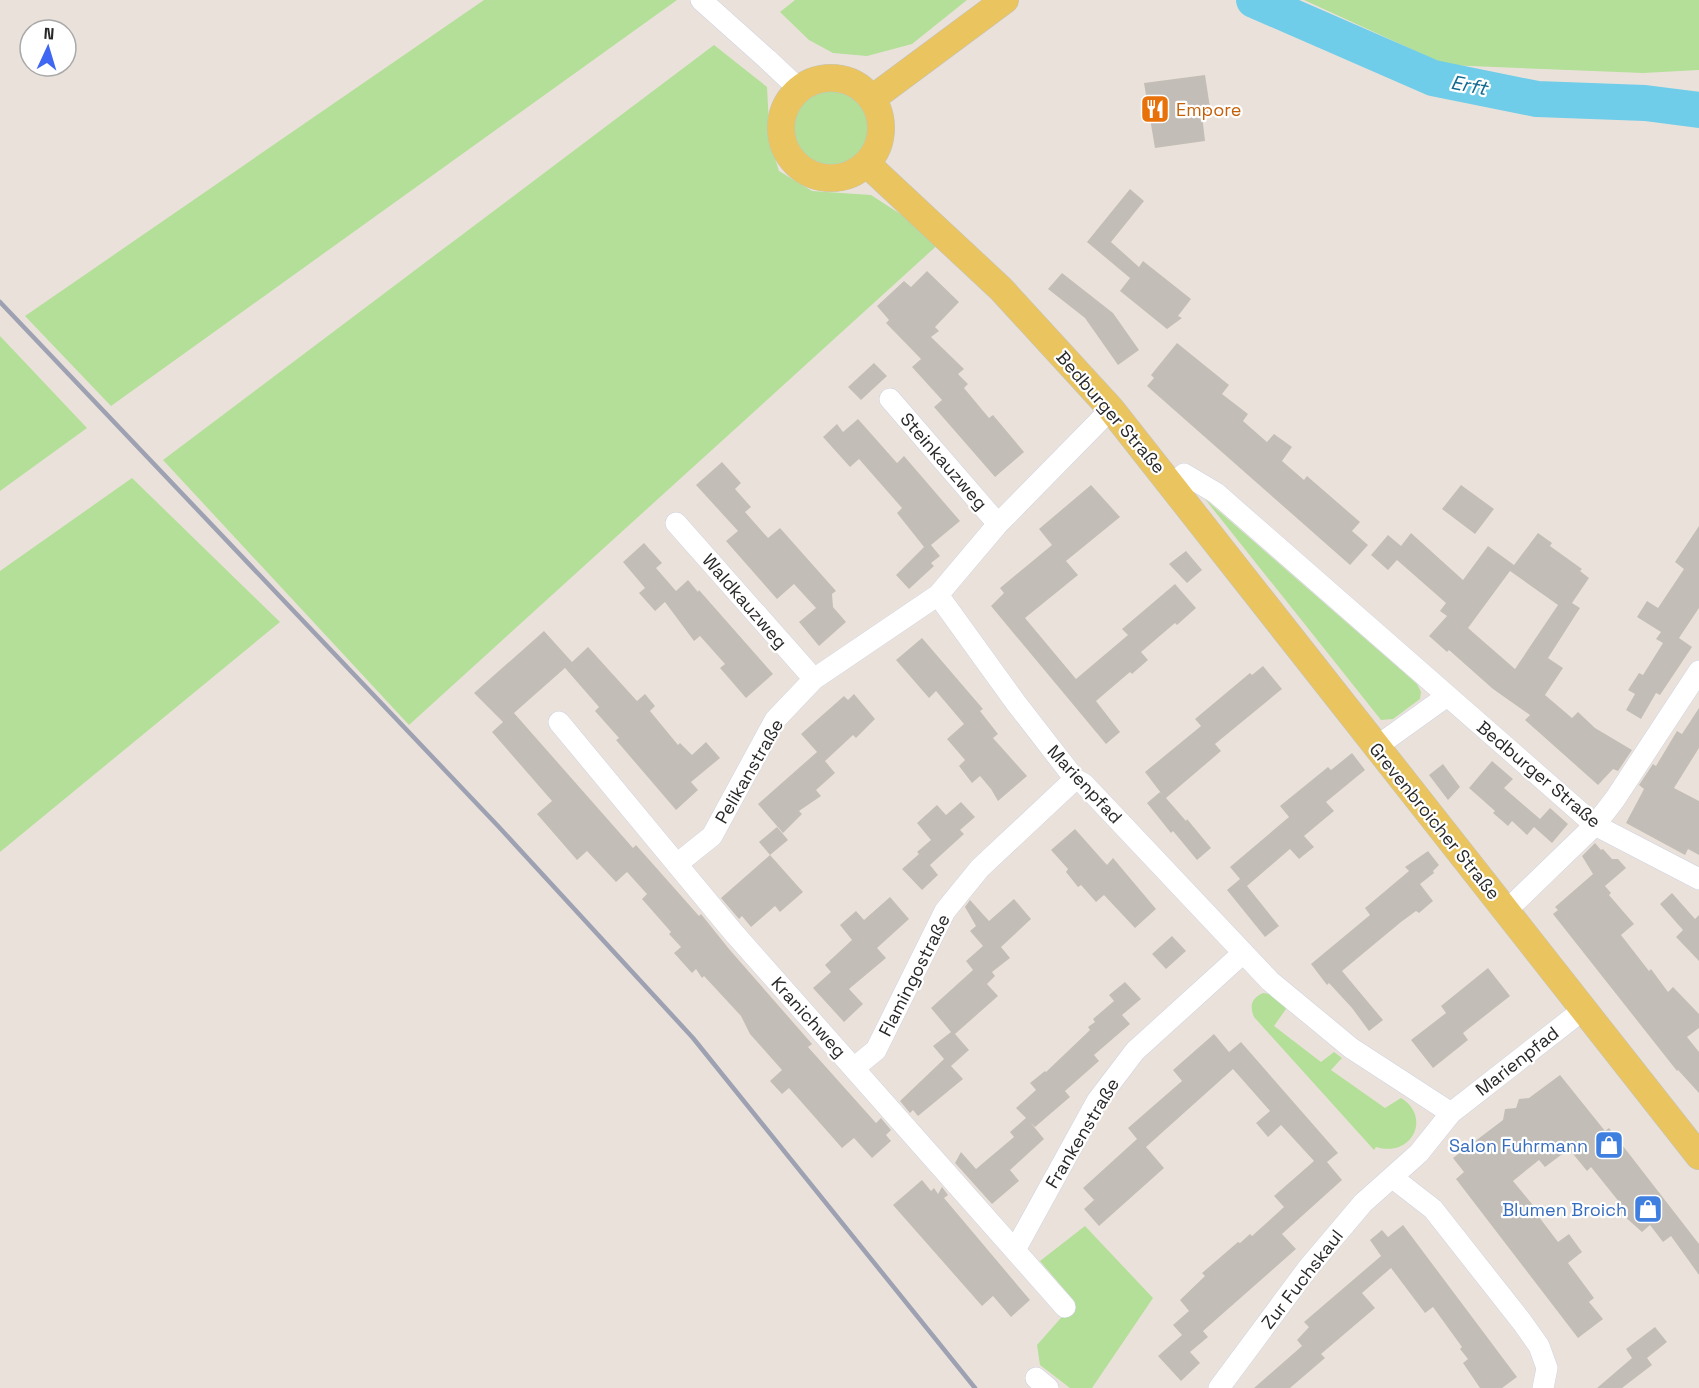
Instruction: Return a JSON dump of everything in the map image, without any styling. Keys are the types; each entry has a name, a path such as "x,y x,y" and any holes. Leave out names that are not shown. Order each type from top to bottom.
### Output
{"main road":[{"path":"873,98 1005,0"},
{"path":"832,77 848,80 862,87 873,98 880,114 882,129 876,152 867,164 857,171 840,177 825,178 808,172 794,162 787,152 781,129 782,115 789,101 799,89 815,80 832,77"},
{"name":"Bedburger Straße","path":"867,164 1001,289 1111,409 1173,485"},
{"name":"Grevenbroicher Straße","path":"1173,485 1376,747 1699,1156"}],"street":[{"path":"701,0 799,89"},
{"name":"Steinkauzweg","path":"890,399 998,524"},
{"path":"938,595 998,524 1111,409"},
{"name":"Bedburger Straße","path":"1173,485 1184,474 1216,493 1595,825 1699,879"},
{"name":"Waldkauzweg","path":"676,523 814,679"},
{"name":"Pelikanstraße","path":"677,864 712,836 775,720 814,679 938,595"},
{"name":"Marienpfad","path":"938,595 1016,704 1075,779 1083,784 1242,953 1270,981 1351,1048 1450,1113"},
{"path":"1506,910 1595,825 1615,799 1699,671"},
{"path":"1376,747 1447,696"},
{"name":"Kranichweg","path":"559,722 733,932 1065,1307"},
{"name":"Flamingostraße","path":"854,1068 876,1050 945,911 980,868 1075,779"},
{"name":"Frankenstraße","path":"1015,1250 1098,1101 1135,1051 1242,953"},
{"name":"Marienpfad","path":"1393,1178 1419,1153 1450,1113 1584,1008"},
{"path":"1393,1178 1433,1209 1522,1322 1539,1346 1547,1368 1543,1388"},
{"name":"Zur Fuchskaul","path":"1219,1388 1308,1268 1363,1203 1393,1178"}],"green space":[{"path":"484,0 677,0 111,406 25,316"},
{"path":"795,0 967,0 912,44 867,56 833,53 809,40 780,12"},
{"path":"1304,0 1699,0 1699,70 1643,73 1446,65"},
{"path":"714,45 767,87 770,143 779,171 812,191 871,195 942,241 409,725 163,460"},
{"path":"839,89 852,95 863,106 869,119 867,142 852,159 839,165 823,165 810,159 795,142 793,119 799,106 816,91"},
{"path":"0,336 87,428 0,491"},
{"path":"132,478 280,622 0,852 0,571"},
{"path":"1205,499 1417,684 1421,692 1420,699 1393,719 1381,720"},
{"path":"1263,993 1276,998 1286,1009 1274,1026 1321,1062 1334,1052 1342,1058 1331,1070 1385,1108 1401,1098 1410,1106 1415,1115 1416,1125 1414,1134 1408,1141 1399,1147 1389,1149 1376,1147 1374,1150 1254,1017 1252,1002"},
{"path":"1085,1226 1153,1298 1092,1388 1070,1388 1040,1365 1037,1345 1075,1302 1040,1261"}],"building":[{"path":"1205,75 1211,114 1202,115 1205,141 1155,148 1144,83"},
{"path":"1130,189 1144,201 1111,242 1139,267 1143,261 1191,299 1178,316 1182,318 1167,329 1120,291 1130,278 1087,242"},
{"path":"927,271 959,302 935,327 939,331 931,337 964,369 958,374 968,384 964,388 989,418 993,415 1024,452 995,477 934,407 942,400 912,367 921,359 886,323 889,320 877,306 904,281 911,287"},
{"path":"1062,273 1113,313 1139,350 1118,365 1085,318 1048,289"},
{"path":"1177,343 1229,385 1222,394 1248,414 1243,421 1267,442 1274,434 1292,447 1282,461 1304,480 1307,476 1360,522 1352,531 1368,545 1350,565 1147,386 1154,378 1151,375"},
{"path":"874,363 887,376 861,400 848,387"},
{"path":"858,419 897,463 904,456 960,521 931,545 940,556 931,563 934,566 909,589 896,575 924,547 897,513 902,508 859,459 850,467 823,437 837,424 843,432"},
{"path":"722,462 741,483 735,489 751,507 745,512 768,538 780,528 836,591 832,594 833,607 846,622 819,646 799,622 816,608 794,584 777,599 726,541 738,531 696,485"},
{"path":"1091,485 1120,517 1066,561 1078,575 1025,618 1076,679 1128,635 1122,629 1175,584 1196,608 1141,652 1148,660 1096,701 1120,732 1106,744 991,606 1004,593 1000,588 1052,545 1039,529"},
{"path":"1461,485 1494,509 1475,534 1442,509"},
{"path":"1699,526 1699,608 1679,638 1692,647 1660,695 1656,693 1641,719 1626,710 1635,694 1628,690 1639,673 1643,675 1663,643 1656,639 1661,632 1637,617 1647,601 1658,608 1684,569 1675,562"},
{"path":"1411,533 1463,580 1488,546 1514,565 1538,533 1552,543 1550,546 1582,569 1580,571 1589,578 1572,603 1580,608 1548,658 1563,668 1545,695 1572,718 1578,712 1595,728 1632,750 1618,771 1613,769 1598,785 1525,720 1530,715 1493,689 1449,650 1447,652 1429,636 1447,616 1440,611 1446,603 1397,560 1388,570 1371,555 1388,535 1401,546","holes":["1510,571 1558,605 1515,669 1468,628"]},
{"path":"644,543 662,563 656,568 676,591 688,580 773,674 746,698 720,668 725,664 700,636 694,641 665,602 655,611 639,593 645,588 623,562"},
{"path":"1186,551 1202,570 1187,583 1169,564"},
{"path":"544,631 572,662 588,647 637,701 645,694 655,706 650,711 678,745 680,743 692,755 706,742 720,758 691,782 698,790 676,810 616,740 619,738 595,711 599,707 565,668 514,713 633,848 636,845 699,916 701,914 812,1044 808,1047 876,1123 881,1118 891,1130 886,1135 891,1141 872,1158 854,1138 842,1148 789,1088 782,1094 770,1081 782,1070 750,1034 741,1016 704,976 702,978 696,969 692,973 674,953 681,947 642,899 647,894 627,872 616,882 587,851 577,860 537,814 552,801 492,732 503,722 474,693"},
{"path":"922,638 983,709 980,711 998,734 993,738 1027,776 998,801 980,776 972,783 959,766 965,760 947,739 964,724 936,691 929,698 896,660"},
{"path":"1263,666 1282,689 1215,744 1221,751 1166,798 1211,848 1197,860 1147,803 1160,792 1164,797 1145,772 1201,726 1195,719 1250,673 1252,675"},
{"path":"854,694 875,719 856,738 853,735 825,761 835,773 816,790 821,796 799,811 802,814 783,833 758,804 817,752 801,734 844,696 848,700"},
{"path":"1699,708 1699,748 1674,788 1699,801 1699,855 1688,849 1685,855 1626,823 1644,789 1639,785 1653,764 1656,766 1677,731 1682,734"},
{"path":"1352,753 1365,770 1326,802 1334,811 1304,836 1314,847 1299,859 1290,849 1247,886 1279,926 1265,937 1227,890 1240,879 1230,867 1289,817 1280,806 1328,767 1331,770"},
{"path":"1492,761 1513,779 1504,788 1540,819 1550,808 1568,824 1552,843 1534,827 1527,835 1512,821 1508,826 1469,788"},
{"path":"1443,764 1460,787 1448,800 1429,775"},
{"path":"961,802 975,817 960,830 964,834 930,865 938,875 922,890 902,869 931,840 917,823 937,805 946,815"},
{"path":"777,827 788,840 770,855 759,842"},
{"path":"1075,829 1107,865 1113,858 1156,909 1135,928 1104,895 1096,902 1081,885 1078,887 1066,872 1068,869 1051,850"},
{"path":"1595,843 1612,859 1618,859 1626,868 1605,886 1611,893 1609,895 1634,924 1621,935 1668,992 1673,987 1699,1014 1699,1028 1687,1037 1699,1052 1699,1093 1677,1071 1553,914 1558,910 1555,907 1593,874 1582,856"},
{"path":"1428,851 1439,865 1433,871 1434,873 1420,884 1433,901 1419,913 1416,911 1401,922 1342,971 1383,1020 1369,1031 1352,1008 1329,983 1327,985 1311,964 1370,915 1365,908 1409,871 1405,867"},
{"path":"770,855 803,892 780,912 775,906 751,927 742,916 739,919 721,898"},
{"path":"1672,893 1695,919 1699,915 1699,961 1676,937 1683,930 1660,904"},
{"path":"890,897 909,919 877,948 886,958 849,989 863,1004 844,1022 813,988 831,972 825,965 852,940 840,925 856,911 864,920"},
{"path":"1014,899 1031,919 1001,947 1010,958 992,972 995,976 987,984 998,996 955,1034 969,1050 951,1066 963,1079 918,1116 913,1110 910,1113 900,1101 944,1059 933,1046 951,1032 931,1008 973,970 966,961 983,946 970,931 976,926 965,907 970,900 989,921"},
{"path":"1172,936 1186,951 1166,969 1152,954"},
{"path":"1488,968 1510,996 1463,1033 1468,1040 1433,1068 1411,1040 1446,1013 1441,1006"},
{"path":"1125,982 1141,999 1122,1015 1130,1024 1094,1055 1099,1061 1065,1091 1070,1097 1035,1127 1030,1122 1044,1139 1010,1170 1019,1181 992,1204 955,1163 961,1152 976,1169 1014,1137 1010,1132 1026,1118 1016,1108 1036,1090 1030,1083 1046,1072 1090,1030 1088,1027 1095,1022 1093,1019 1114,1001 1109,995"},
{"path":"1214,1034 1229,1052 1241,1042 1338,1153 1327,1162 1342,1180 1282,1234 1296,1249 1203,1331 1208,1337 1190,1352 1200,1363 1181,1381 1158,1356 1182,1335 1173,1325 1189,1311 1180,1300 1205,1276 1202,1273 1238,1242 1240,1243 1250,1234 1252,1236 1284,1207 1274,1196 1314,1161 1281,1125 1268,1137 1256,1123 1270,1111 1233,1069 1146,1147 1164,1168 1099,1226 1084,1209 1094,1200 1083,1188 1137,1139 1128,1128 1182,1081 1173,1070"},
{"path":"1560,1075 1605,1131 1609,1128 1699,1244 1699,1275 1671,1236 1663,1242 1650,1225 1642,1232 1614,1207 1620,1203 1591,1167 1587,1171 1569,1149 1545,1167 1539,1160 1513,1181 1541,1215 1539,1217 1558,1242 1569,1234 1582,1252 1568,1263 1594,1298 1589,1302 1603,1319 1578,1338 1456,1179 1464,1172 1453,1158 1503,1120 1505,1109 1516,1108 1519,1099 1529,1098"},
{"path":"922,1180 931,1191 934,1188 938,1194 942,1187 948,1195 944,1198 1030,1300 1011,1317 993,1296 982,1306 893,1205"},
{"path":"1403,1225 1517,1377 1502,1388 1480,1388 1463,1363 1468,1359 1460,1349 1462,1347 1433,1307 1425,1313 1391,1268 1362,1293 1375,1308 1321,1354 1325,1358 1290,1388 1254,1388 1302,1346 1297,1340 1309,1327 1304,1322 1381,1256 1370,1240 1382,1230 1388,1237"},
{"path":"1655,1327 1667,1342 1647,1358 1652,1365 1622,1388 1597,1388 1632,1358 1626,1349"}],"waterway":[{"name":"Erft","path":"1254,0 1433,78 1537,99 1645,103 1699,110"}],"railway":[{"path":"0,302 498,826 693,1038 975,1388"}],"place":[{"name":"Empore","path":"1155,109"},
{"name":"Salon Fuhrmann","path":"1609,1145"},
{"name":"Blumen Broich","path":"1648,1209"}]}
